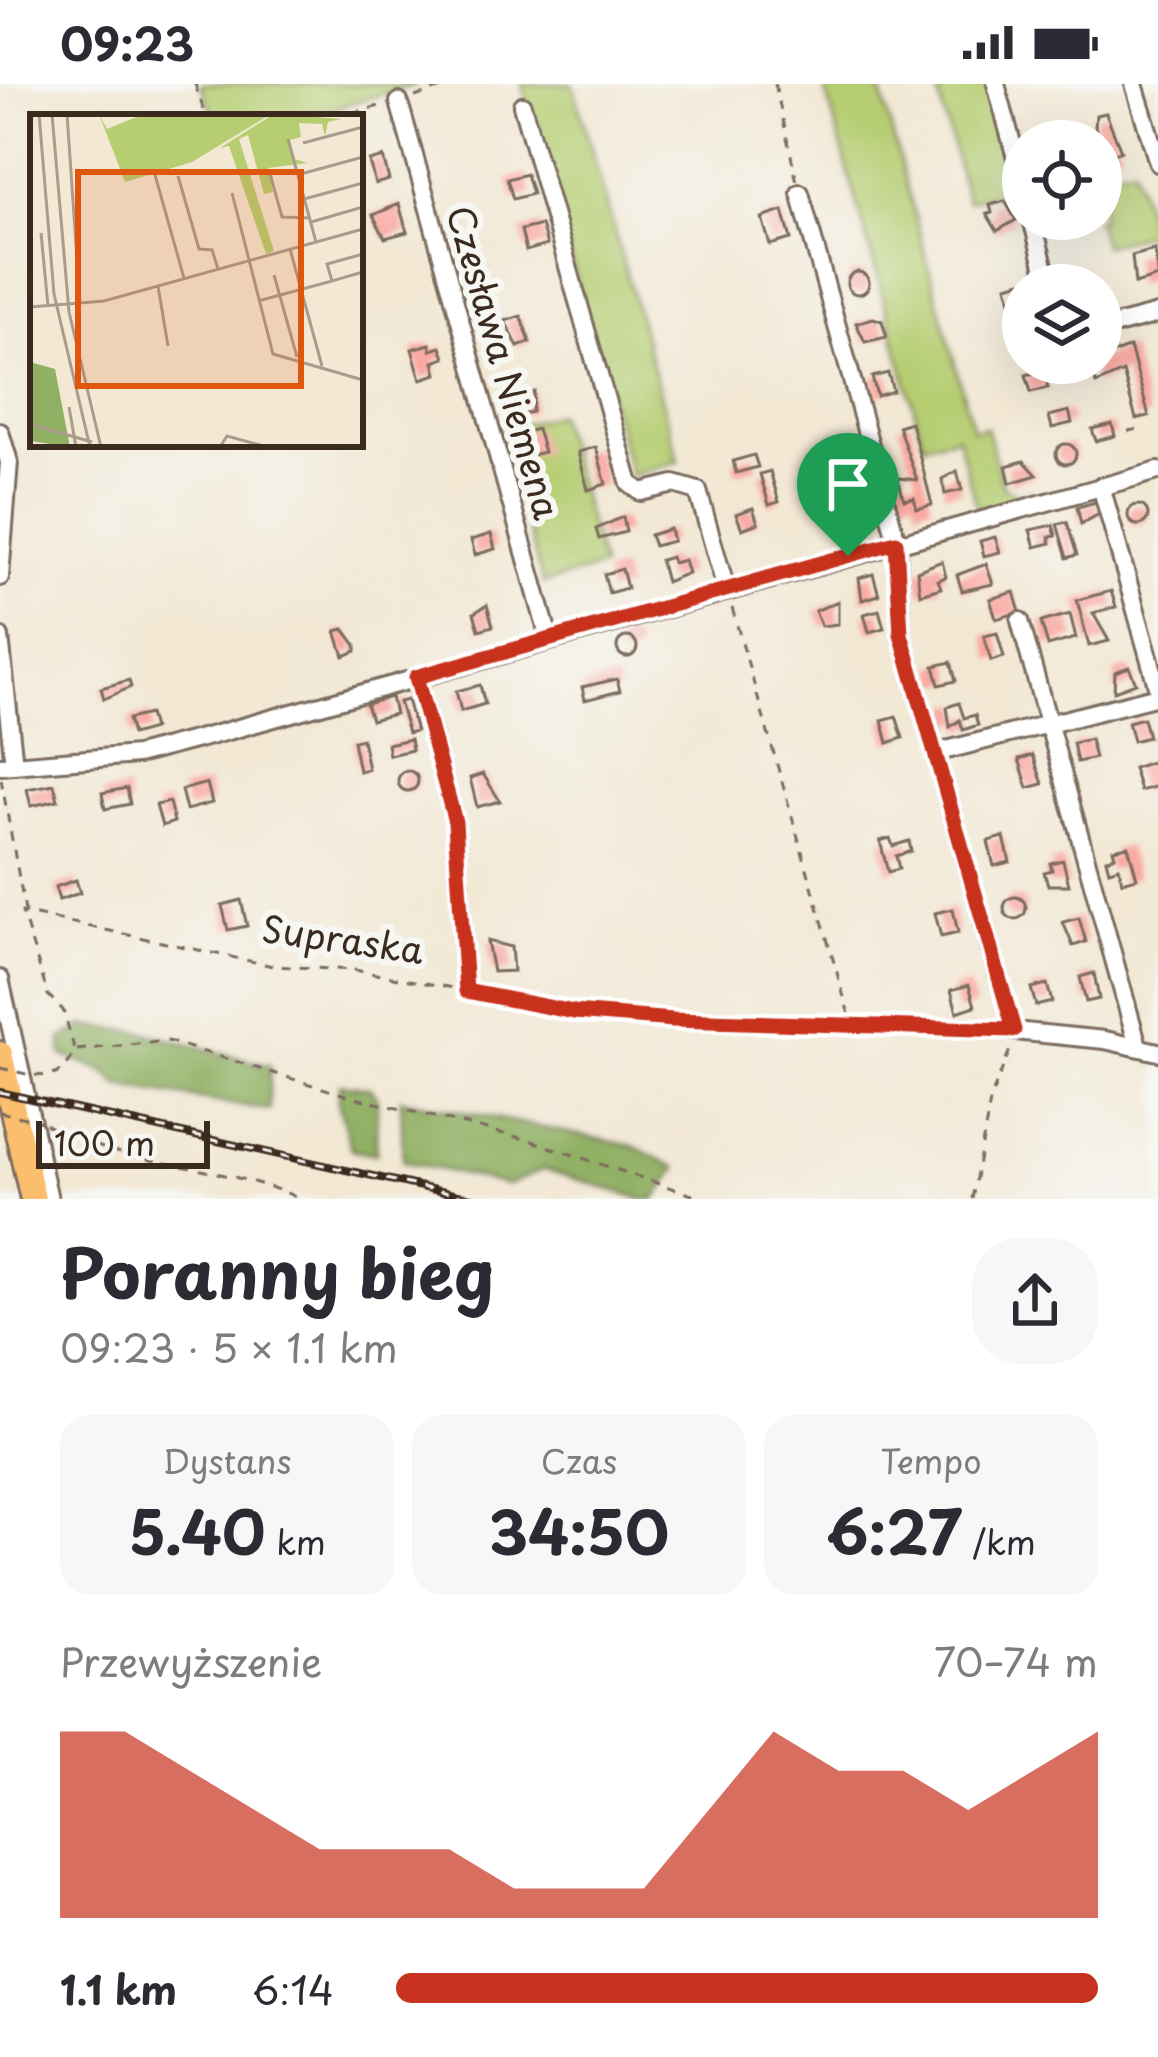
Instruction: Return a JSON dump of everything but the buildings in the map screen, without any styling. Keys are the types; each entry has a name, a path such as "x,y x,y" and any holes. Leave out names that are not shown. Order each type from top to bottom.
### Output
{"highway":[{"path":"0,1054 33,1199"}],"street":[{"path":"996,84 1006,120"},
{"path":"1158,95 1136,92 1158,164"},
{"name":"Czesława Niemena","path":"399,102 549,638"},
{"path":"522,105 630,484 641,492 674,484 692,486 702,497 726,589"},
{"path":"800,193 896,542 901,634 1014,1030 1158,1052"},
{"path":"1122,323 1158,314"},
{"path":"0,432 9,462 0,577"},
{"path":"0,637 5,769 137,755 1158,471"},
{"path":"935,753 1158,692 1101,486"},
{"path":"1020,622 1138,1046"},
{"path":"416,677 455,822 466,991"},
{"path":"0,979 49,1199"}],"path":[{"path":"195,84 205,114"},
{"path":"775,84 800,193"},
{"path":"1128,431 1139,429"},
{"path":"726,589 852,1025"},
{"path":"0,1068 53,1078 66,1070 75,1051 63,1010 48,995 23,913 5,769"},
{"name":"Supraska","path":"23,913 273,966 354,970 574,1012 1014,1030"},
{"path":"972,1199 991,1097 1014,1030"},
{"path":"75,1051 168,1042 332,1092 530,1140 704,1199"},
{"path":"0,1112 42,1122 79,1143 251,1181 301,1199"}],"green space":[{"path":"200,84 418,84 314,114 214,114"},
{"path":"522,84 573,84 679,461 631,476"},
{"path":"824,84 879,84 973,430 986,427 1003,487 1018,495 1030,492 1029,498 978,512 957,436 924,444"},
{"path":"936,84 987,84 1002,138 1002,192 967,201"},
{"path":"1133,166 1152,232 1103,246 1101,240 1122,240 1122,169"},
{"path":"557,414 602,567 543,584 500,431"},
{"path":"84,1026 142,1032 270,1066 269,1110 118,1086 107,1073 62,1055 62,1039"},
{"path":"340,1084 370,1088 377,1096 376,1154 351,1149 338,1102"},
{"path":"401,1099 633,1146 677,1168 656,1199 643,1199 544,1169 508,1185 403,1161"}],"railway":[{"path":"0,1092 475,1199"}],"route":[{"path":"896,542 901,634 1014,1030 673,1020 622,1012 574,1012 466,991 460,851 416,677 848,556 896,542"}]}
